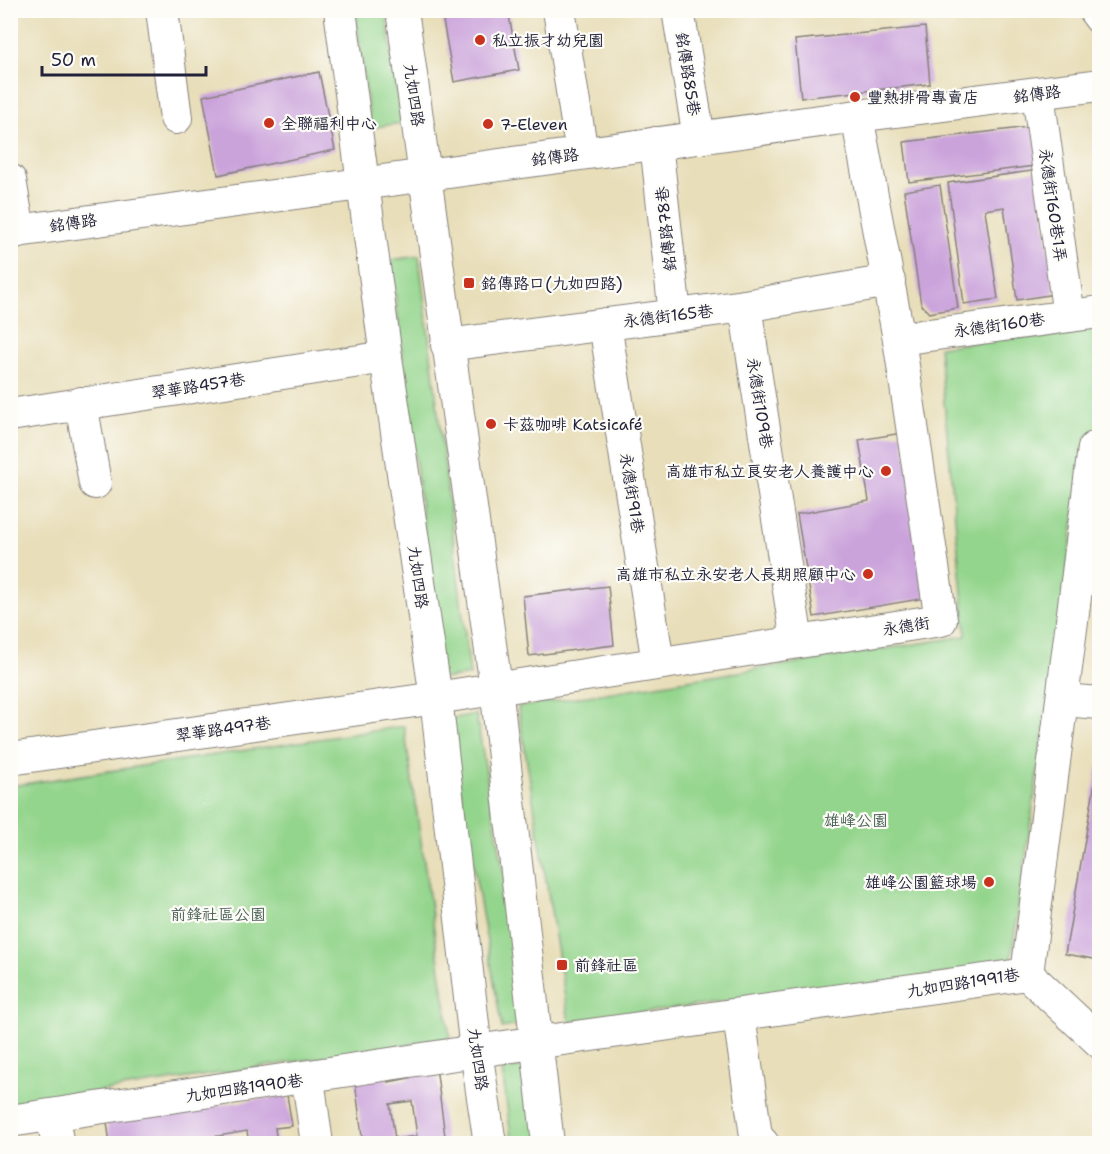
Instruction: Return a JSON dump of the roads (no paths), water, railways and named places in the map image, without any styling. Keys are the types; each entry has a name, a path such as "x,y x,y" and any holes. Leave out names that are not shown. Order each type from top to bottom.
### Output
{"street":[{"path":"162,10 176,118"},
{"name":"九如四路","path":"340,10 386,357 436,698 476,1051 490,1143"},
{"name":"九如四路","path":"402,10 496,687 548,1143"},
{"path":"559,10 582,153"},
{"name":"銘傳路85巷","path":"678,10 699,138"},
{"path":"1094,10 1100,18"},
{"name":"銘傳路","path":"15,231 363,182 1100,85"},
{"name":"永德街160巷1弄","path":"1038,94 1069,316"},
{"name":"永德街","path":"436,698 941,620 899,339 857,116"},
{"name":"銘傳路78巷","path":"656,144 675,315"},
{"path":"10,180 15,231"},
{"name":"永德街165巷","path":"447,345 745,306 889,281"},
{"name":"永德街109巷","path":"745,306 797,642"},
{"name":"永德街160巷","path":"899,339 1100,312"},
{"name":"永德街91巷","path":"605,324 658,663"},
{"name":"翠華路457巷","path":"10,415 386,357"},
{"path":"81,404 95,483"},
{"name":"九如四路1991巷","path":"476,1051 1027,974 1094,448 1100,447"},
{"name":"翠華路497巷","path":"10,759 436,698"},
{"path":"1063,700 1100,703"},
{"path":"1027,974 1100,1042"},
{"path":"739,1016 756,1136 763,1143"},
{"name":"九如四路1990巷","path":"10,1121 55,1130 308,1079 476,1051"},
{"path":"308,1079 317,1143"}],"place":[{"name":"私立振才幼兒園","path":"480,40"},
{"name":"豐熱排骨專賣店","path":"855,97"},
{"name":"全聯福利中心","path":"269,123"},
{"name":"7-Eleven","path":"488,124"},
{"name":"銘傳路口(九如四路)","path":"469,283"},
{"name":"卡茲咖啡 Katsicafé","path":"491,424"},
{"name":"高雄市私立良安老人養護中心","path":"886,471"},
{"name":"高雄市私立永安老人長期照顧中心","path":"868,574"},
{"name":"雄峰公園籃球場","path":"989,882"},
{"name":"前鋒社區","path":"562,965"}],"park label":[{"name":"雄峰公園","path":"856,820"},
{"name":"前鋒社區公園","path":"218,914"}]}
